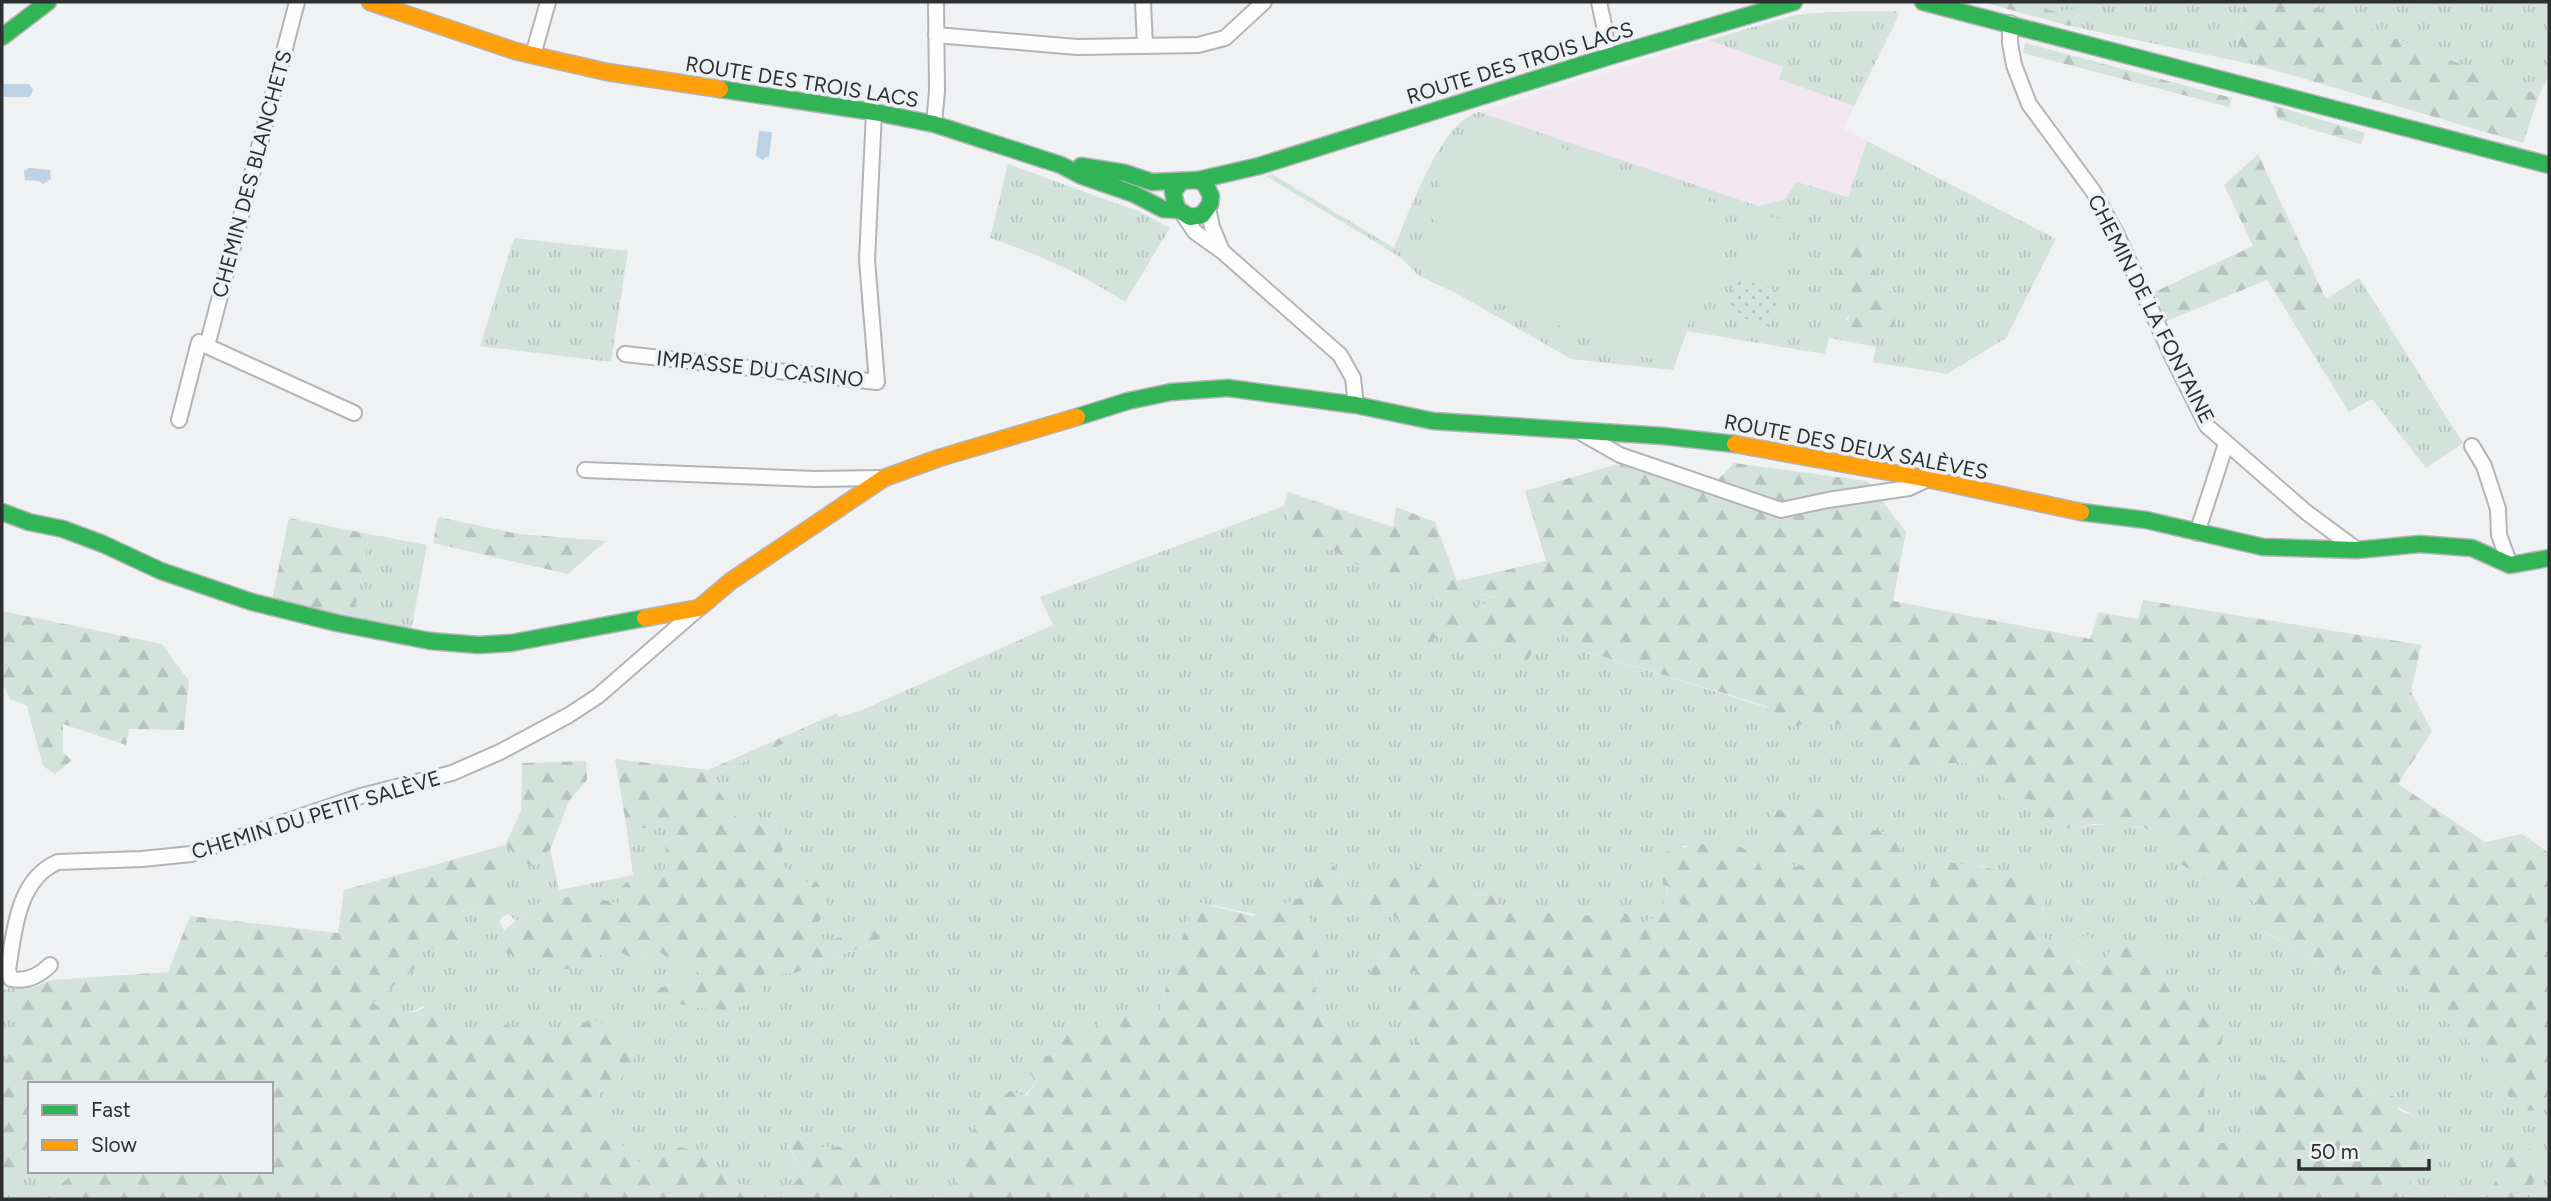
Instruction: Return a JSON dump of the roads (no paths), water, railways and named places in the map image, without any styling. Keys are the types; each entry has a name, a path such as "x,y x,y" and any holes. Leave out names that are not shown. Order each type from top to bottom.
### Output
{"street":[{"path":"2,37 48,2"},
{"name":"CHEMIN DES BLANCHETS","path":"178,420 199,342 207,346 297,2"},
{"name":"ROUTE DES TROIS LACS","path":"370,2 533,55 650,79 874,112 934,124 1061,165 1082,176 1134,194 1163,209 1180,213"},
{"path":"533,55 548,2"},
{"path":"934,124 936,2"},
{"path":"1143,2 1145,46"},
{"path":"936,35 1077,47 1198,46 1218,41 1231,33 1264,2"},
{"path":"1599,2 1607,57"},
{"name":"ROUTE DES TROIS LACS","path":"1061,165 1121,172 1152,182 1190,181 1259,166 1607,57 1794,2"},
{"path":"1929,3 2549,165"},
{"name":"CHEMIN DE LA FONTAINE","path":"2010,23 2014,65 2029,104 2093,191 2207,426 2306,512 2357,550"},
{"name":"IMPASSE DU CASINO","path":"625,354 877,382 867,260 874,112"},
{"name":"ROUTE DES TROIS LACS","path":"1210,204 1233,182 1259,166"},
{"path":"1223,252 1212,227 1208,188 1190,181 1175,188 1172,197 1180,213 1195,232 1223,252 1340,355 1353,378 1356,405"},
{"path":"1180,213 1198,216 1210,204"},
{"path":"207,346 354,414"},
{"name":"ROUTE DES DEUX SALÈVES","path":"699,608 732,581 884,478 939,458 1094,411 1171,392 1227,388 1356,405 1433,421 1663,436 1754,446 1928,478 2098,516 2146,520 2263,547 2357,550 2420,544 2472,548 2510,565"},
{"path":"1579,432 1620,455 1781,510 1909,488 1928,478"},
{"path":"2197,533 2226,444"},
{"path":"2472,446 2484,466 2498,509 2499,535 2510,565 2549,558"},
{"path":"585,470 815,479 884,478"},
{"path":"2,512 117,548 160,571 252,602 337,624 430,641 478,645 511,643 699,608"},
{"name":"CHEMIN DU PETIT SALÈVE","path":"50,965 25,980 11,979 8,970 20,907 37,877 48,866 58,862 191,854 360,796 452,773 500,752 598,696 699,608"}],"water":[{"path":"3,84 29,84 33,90 30,97 4,97"},
{"path":"759,131 772,132 769,157 763,160 756,156"},
{"path":"29,168 50,170 51,179 43,184 25,180 24,171"}]}
